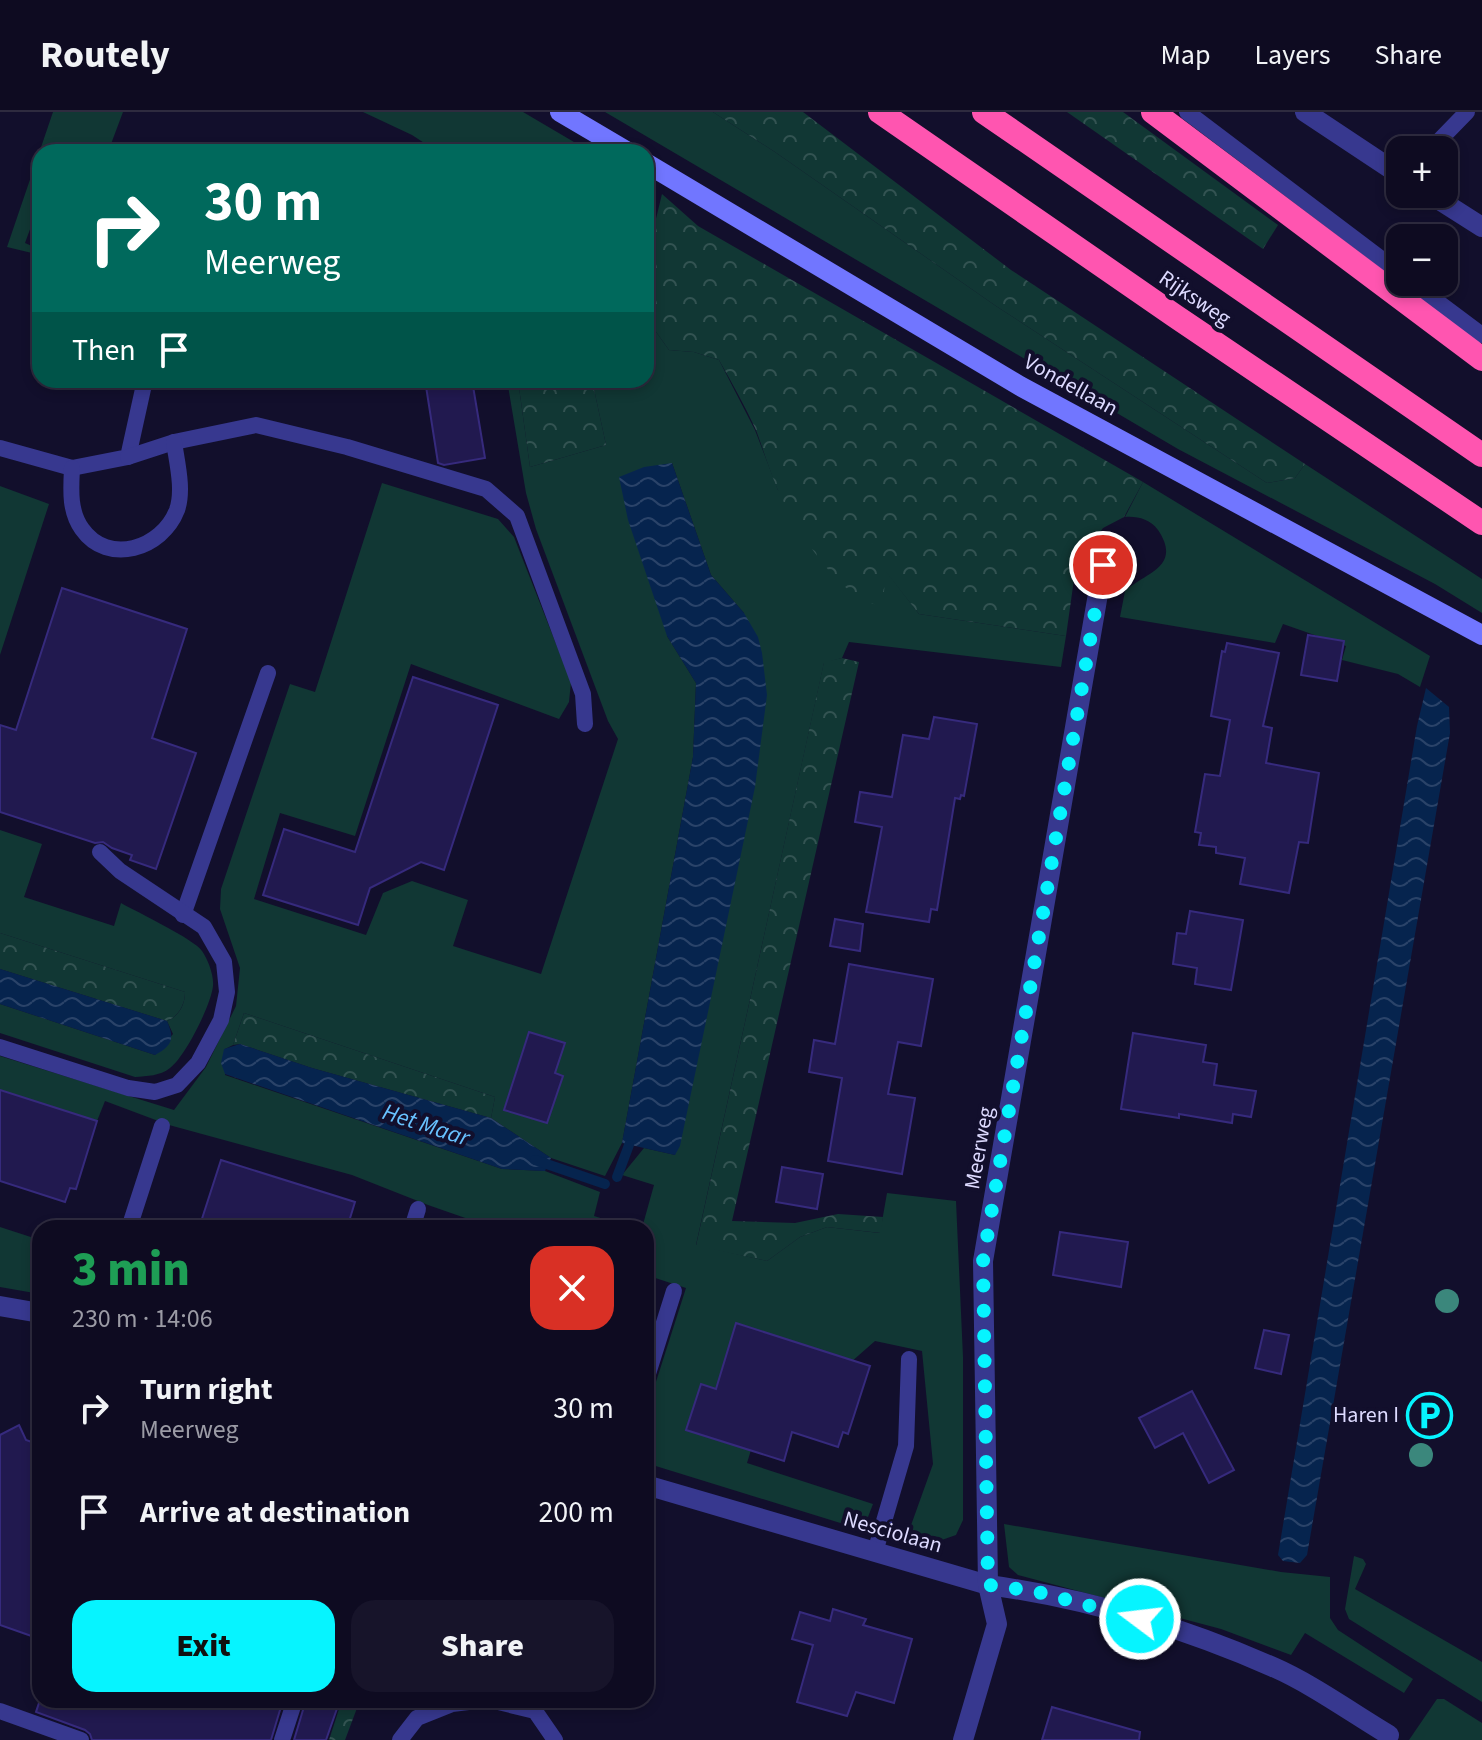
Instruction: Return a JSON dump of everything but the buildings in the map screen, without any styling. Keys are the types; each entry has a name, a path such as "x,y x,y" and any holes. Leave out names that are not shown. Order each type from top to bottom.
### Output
{"highway":[{"name":"Rijksweg","path":"880,112 1482,523"},
{"name":"Rijksweg","path":"984,112 1482,455"},
{"path":"1153,112 1482,359"}],"main road":[{"path":"560,112 614,144"},
{"name":"Vondellaan","path":"654,168 1020,386 1482,635"}],"street":[{"path":"1305,112 1386,166"},
{"path":"1452,208 1482,227"},
{"name":"Meerweg","path":"963,1740 997,1624 988,1585 983,1261 1103,565"},
{"path":"0,1306 32,1312"},
{"name":"Nesciolaan","path":"654,1487 988,1585 1034,1591 1166,1626 1276,1668 1389,1735"}],"lane":[{"path":"1187,112 1386,262"},
{"path":"1444,136 1467,112"},
{"path":"1430,296 1482,335"},
{"path":"128,457 143,388"},
{"path":"0,448 72,468 256,425 347,447 486,489 517,516 583,694 585,724"},
{"path":"72,468 72,509 82,529 96,542 113,550 141,548 163,531 177,510 180,487 174,442"},
{"path":"183,915 268,673"},
{"path":"0,1047 128,1088 155,1092 177,1085 198,1063 221,1020 227,992 224,962 204,927 120,871 100,852"},
{"path":"132,1220 162,1126"},
{"path":"415,1220 418,1209"},
{"path":"654,1355 674,1291"},
{"path":"875,1552 906,1446 909,1359"},
{"path":"282,1740 292,1708"},
{"path":"400,1740 417,1718 442,1708"},
{"path":"522,1708 535,1711 555,1740"},
{"path":"0,1711 81,1740"}],"green space":[{"path":"53,112 123,112 111,144 42,144"},
{"path":"363,112 523,112 577,144 426,144"},
{"path":"605,112 713,112 996,306 1267,483 1295,478 1305,464 1482,579 1482,613 1435,584 1178,449"},
{"path":"713,112 803,112 1011,270 1305,464 1295,478 1267,483 996,306"},
{"path":"1067,112 1123,112 1278,225 1263,249"},
{"path":"32,174 32,224 25,243 32,246 32,253 7,247"},
{"path":"662,194 698,226 1143,482 1124,517 1103,528 1076,565 1066,636 919,614 886,572 883,601 879,605 864,600 833,575 805,539 784,503 756,430 719,360 694,352 669,350 654,329 654,227"},
{"path":"654,329 669,350 694,352 719,360 755,430 778,490 886,571 919,614 1066,636 1061,667 849,642 842,658 824,663 696,1245 767,1261 800,1237 827,1227 880,1233 887,1193 956,1201 963,1357 963,1520 956,1535 936,1542 905,1542 933,1464 922,1351 875,1341 751,1450 747,1463 873,1504 863,1530 654,1465 654,1388 686,1288 654,1278 654,1220 644,1220 654,1185 622,1175 644,1148 675,1155 744,613 711,575 672,463 667,636 696,683 693,757 622,1143 605,1176 551,1158 491,1118 495,1097 244,1013 233,1045 225,1049 225,1075 502,1169 545,1171 600,1192 594,1216 607,1220 471,1220 352,1175 169,1125 105,1101 97,1121 0,1090 0,1056 174,1110 206,1067 236,1006 240,968 220,909 221,889 290,684 315,692 382,483 498,519 514,537 571,682 569,702 559,719 411,664 355,836 280,813 254,899 366,935 383,893 412,881 468,900 453,946 541,974 618,739 608,721 536,529 526,493 508,388 519,388 530,467 606,445 594,388 654,388"},
{"path":"519,388 594,388 606,445 530,467"},
{"path":"1143,482 1430,656 1420,687 1398,674 1342,660 1346,646 1283,624 1275,643 1120,617 1125,591 1158,568 1166,553 1165,543 1155,526 1143,519 1125,517"},
{"path":"0,486 49,504 0,655"},
{"path":"842,658 859,662 732,1221 795,1223 838,1214 883,1217 881,1233 827,1227 800,1237 767,1261 696,1246 824,662"},
{"path":"0,830 42,844 24,897 114,926 121,903 177,933 202,951 213,977 211,995 190,1042 166,1071 135,1077 0,1033 0,1004 155,1055 173,1034 167,1021 180,1010 185,992 0,933"},
{"path":"0,933 185,992 182,1005 178,1013 167,1021 0,969"},
{"path":"244,1013 495,1097 491,1118 312,1068 240,1044 233,1045"},
{"path":"0,1227 32,1237 32,1293 0,1287"},
{"path":"1004,1524 1281,1572 1330,1577 1330,1618 1338,1630 1413,1679 1404,1693 1305,1633 1291,1655 1221,1629 1018,1575 1009,1567"},
{"path":"1354,1556 1363,1559 1366,1564 1355,1589 1482,1662 1482,1702 1349,1619 1345,1609"},
{"path":"1437,1699 1444,1699 1482,1723 1482,1740 1409,1740"},
{"path":"339,1708 357,1708 345,1740 329,1740"}],"water":[{"path":"672,463 711,575 744,613 758,637 767,695 755,787 680,1146 675,1155 622,1143 693,757 696,683 667,636 628,520 619,477 644,467"},
{"path":"1426,688 1449,707 1450,733 1307,1555 1300,1563 1283,1561 1278,1555 1417,726"},
{"path":"0,969 167,1021 170,1041 155,1055 0,1004"},
{"path":"240,1044 312,1068 491,1118 551,1158 545,1171 502,1169 225,1074 221,1063 224,1049"}],"waterway":[{"path":"617,1177 629,1145"},
{"name":"Het Maar","path":"535,1160 605,1184"}],"place":[{"name":"Haren I","path":"1430,1415"}],"route":[{"path":"1103,565 983,1261 988,1585 1034,1591 1140,1619"}]}
